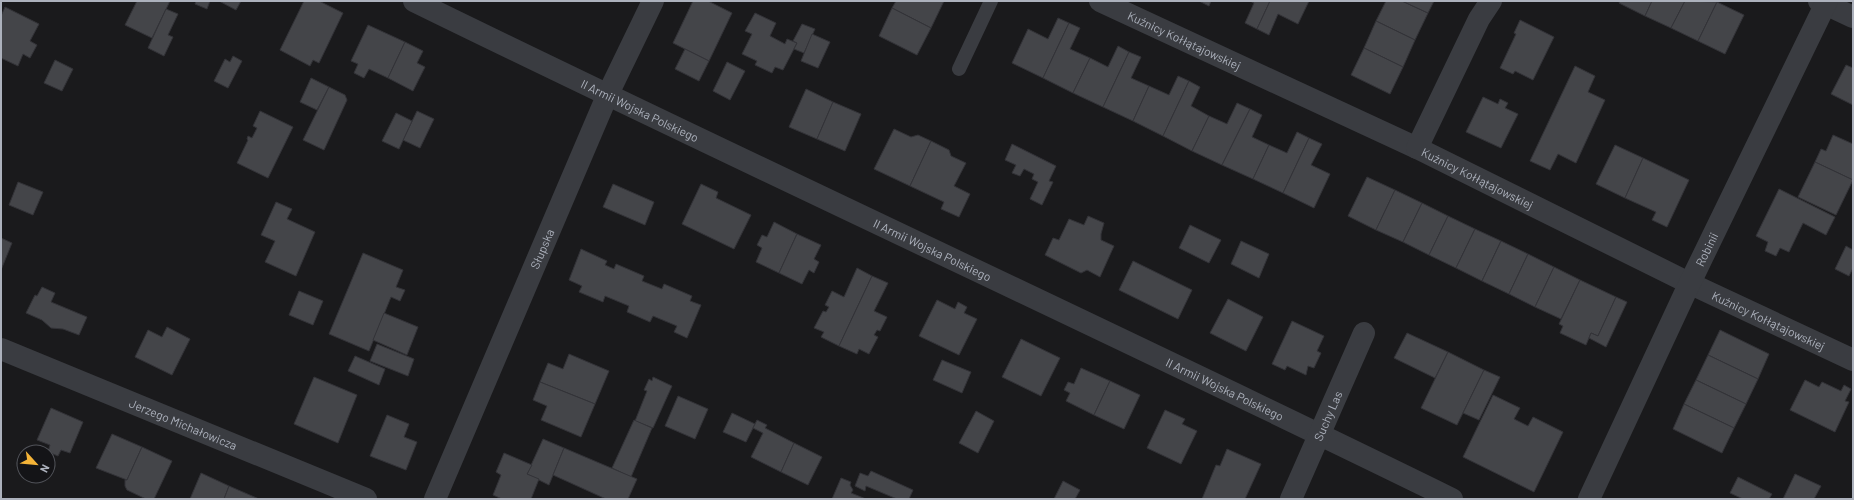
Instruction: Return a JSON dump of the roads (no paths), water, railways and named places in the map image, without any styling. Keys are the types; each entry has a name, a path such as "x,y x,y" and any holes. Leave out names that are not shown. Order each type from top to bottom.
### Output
{"street":[{"name":"II Armii Wojska Polskiego","path":"414,1 607,96 1319,433 1452,499"},
{"name":"Słupska","path":"435,499 607,96 653,1"},
{"name":"Kuźnicy Kołłątajowskiej","path":"1100,1 1417,148 1690,284 1853,360"},
{"path":"1417,148 1479,19 1491,1"},
{"path":"1824,2 1853,17"},
{"name":"Robinii","path":"1589,499 1824,2"},
{"name":"Suchy Las","path":"1291,499 1364,333"},
{"name":"Jerzego Michałowicza","path":"1,349 366,499"}],"lane":[{"path":"959,69 991,1"}]}
